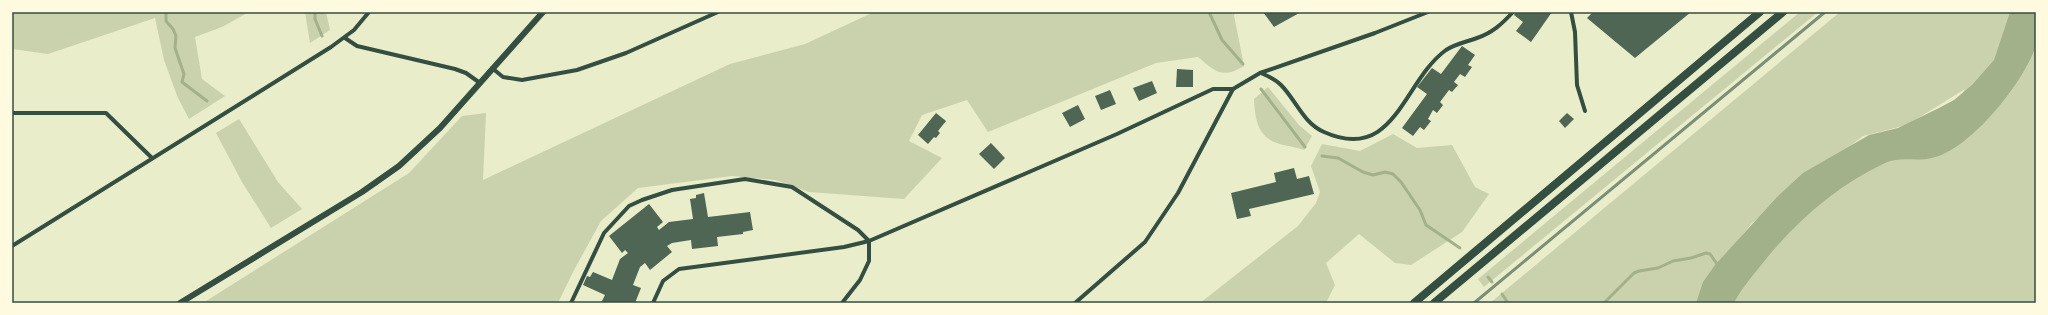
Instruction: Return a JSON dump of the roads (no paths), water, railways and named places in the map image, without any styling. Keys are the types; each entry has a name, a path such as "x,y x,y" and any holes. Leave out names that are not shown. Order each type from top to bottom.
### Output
{"main road":[{"path":"1414,303 1760,12"},
{"path":"1434,303 1784,12"}],"street":[{"path":"12,246 345,38 369,12"},
{"path":"180,303 362,192 399,166 426,143 543,12"},
{"path":"492,68 503,77 522,80 578,70 626,53 718,12"},
{"path":"653,303 663,281 679,268 844,246 869,241 1117,134 1213,89 1233,89 1260,73 1375,33 1428,12"},
{"path":"1260,73 1273,78 1282,86 1303,115 1312,125 1323,132 1339,137 1353,139 1374,136 1390,122 1435,60 1445,51 1452,46 1479,38 1499,27 1513,12"},
{"path":"1571,12 1575,32 1577,85 1585,111"},
{"path":"345,38 357,46 455,69 466,73 480,83"},
{"path":"1075,303 1145,242 1178,193 1233,89"},
{"path":"12,113 106,113 152,158"},
{"path":"571,303 604,233 629,206 672,190 745,179 792,187 858,230 869,241 869,261 860,280 842,303"}],"waterway":[{"path":"166,12 166,21 173,29 176,36 175,48 184,74 182,82 207,101"},
{"path":"315,12 315,19 322,36"},
{"path":"1209,12 1222,40 1243,64"},
{"path":"1261,89 1305,147"},
{"path":"1322,156 1338,158 1363,172 1373,175 1385,172 1393,174 1401,182 1420,210 1426,225 1460,248"},
{"path":"1604,303 1634,273 1639,271 1658,268 1673,261 1691,258 1706,253 1710,254 1717,264"},
{"path":"1488,277 1492,282"},
{"path":"1502,294 1508,303"}],"railway":[{"path":"1474,303 1825,12"}]}
